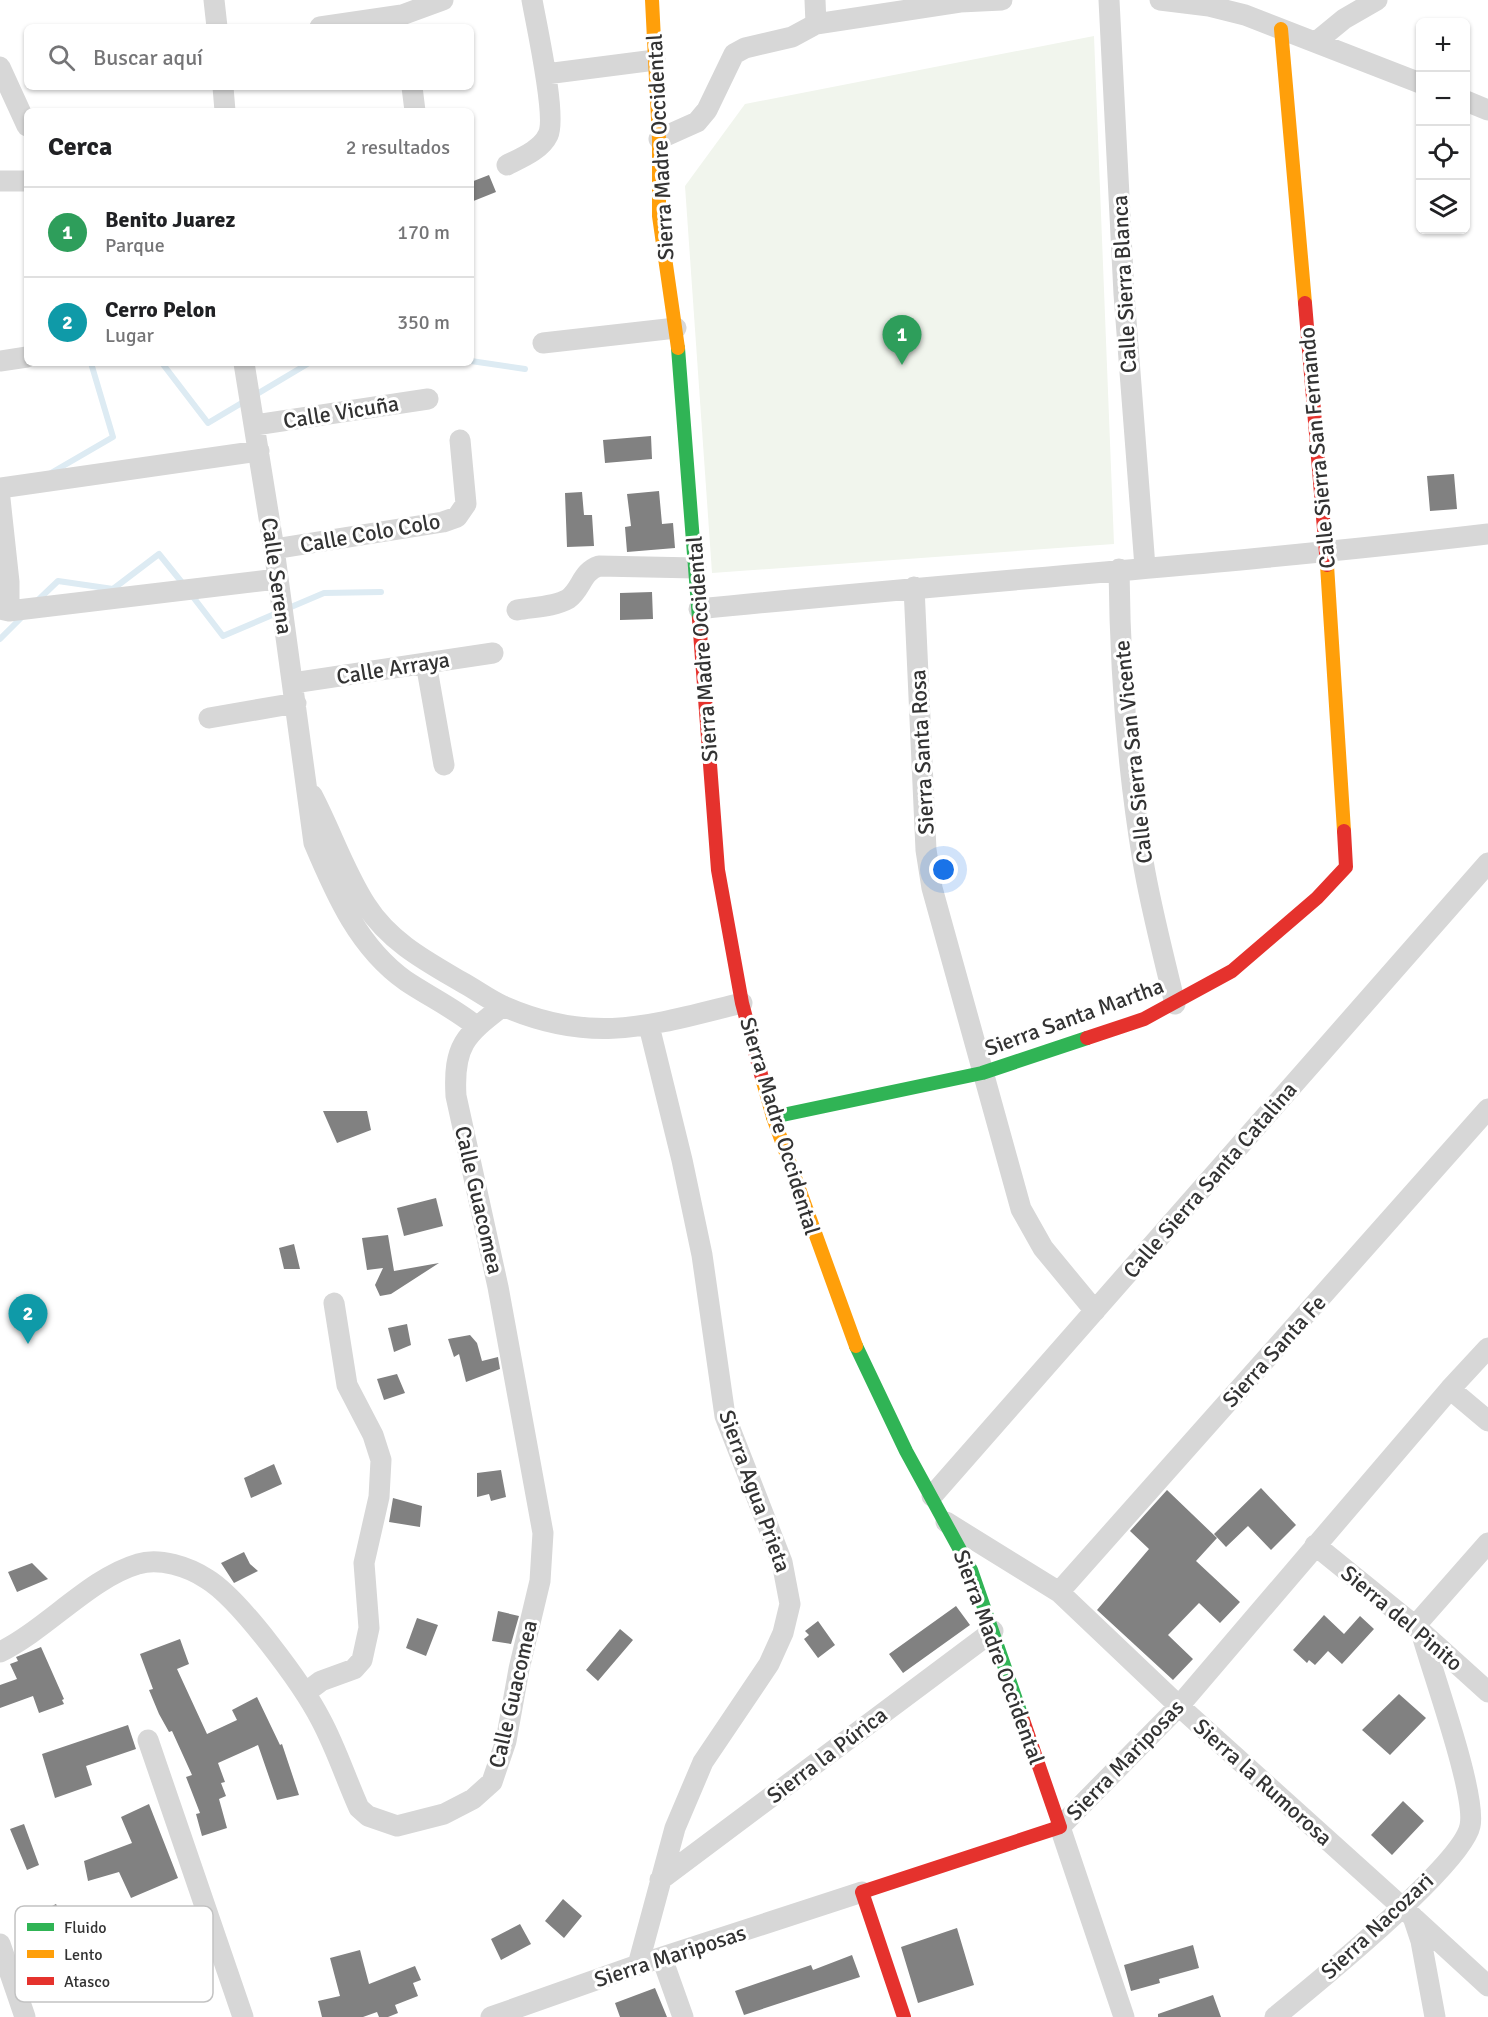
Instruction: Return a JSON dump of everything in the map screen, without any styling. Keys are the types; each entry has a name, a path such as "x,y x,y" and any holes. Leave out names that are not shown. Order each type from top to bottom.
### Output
{"street":[{"path":"214,0 217,24"},
{"path":"339,24 402,14 443,0"},
{"path":"507,165 540,146 548,136 546,74 532,0"},
{"name":"Sierra Madre Occidental","path":"652,0 659,139 659,216 676,328 718,870 742,1003 773,1117 852,1337 890,1420 971,1570 1124,2017"},
{"path":"815,0 816,24"},
{"path":"659,139 696,122 708,110 734,54 745,48 792,38 816,24 960,1 1002,0"},
{"name":"Calle Sierra Blanca","path":"1109,0 1124,294 1145,567"},
{"path":"1160,0 1245,8 1281,29 1416,81"},
{"path":"1316,42 1344,19 1377,0"},
{"name":"Calle Sierra San Fernando","path":"1281,29 1326,553 1346,867"},
{"path":"546,74 655,60"},
{"path":"0,67 24,119"},
{"path":"222,90 225,108"},
{"path":"412,90 415,108"},
{"path":"1470,103 1488,110"},
{"path":"0,181 24,181"},
{"path":"543,343 676,328"},
{"path":"0,361 24,357"},
{"name":"Calle Serena","path":"245,366 309,789 314,843 332,885 368,945 386,965 407,981 445,1002 476,1026"},
{"name":"Calle Vicuña","path":"255,425 428,399"},
{"name":"Calle Colo Colo","path":"274,549 443,522 457,517 466,504 460,440"},
{"path":"0,488 259,451"},
{"path":"0,499 9,582 4,610 277,579"},
{"path":"699,609 914,587 1326,553 1488,534"},
{"path":"517,610 561,602 569,598 587,572 599,566 696,568"},
{"name":"Calle Sierra San Vicente","path":"1119,570 1120,624 1133,794 1144,864 1175,1004"},
{"name":"Sierra Santa Rosa","path":"914,587 926,850 938,911 1022,1209 1030,1229 1095,1311"},
{"name":"Calle Arraya","path":"209,718 294,693 426,663 493,653"},
{"path":"426,663 444,765"},
{"name":"Calle Serena","path":"309,789 366,905 384,927 405,947 503,1006 563,1026 592,1030 649,1026 742,1003"},
{"name":"Calle Sierra Santa Catalina","path":"932,1496 1488,863"},
{"name":"Sierra Santa Martha","path":"773,1117 982,1072 1144,1019 1232,971 1335,881 1346,867"},
{"name":"Calle Guacomea","path":"0,1652 22,1641 110,1576 139,1563 163,1561 208,1579 244,1613 305,1693 322,1722 359,1808 368,1816 397,1826 444,1814 473,1799 492,1782 506,1741 519,1669 540,1581 543,1533 498,1287 456,1096 454,1070 458,1052 476,1026 503,1006"},
{"name":"Sierra Agua Prieta","path":"638,1965 675,1828 702,1762 769,1664 783,1633 790,1604 782,1562 725,1416 702,1255 682,1160 649,1026"},
{"name":"Sierra Santa Fe","path":"1059,1592 1488,1109"},
{"path":"305,1693 321,1681 354,1669 362,1660 369,1628 364,1563 379,1497 381,1460 373,1435 346,1385 334,1303"},
{"name":"Sierra Mariposas","path":"491,2017 638,1965 1060,1827 1179,1706 1315,1545 1488,1348"},
{"path":"1450,1389 1488,1421"},
{"name":"Sierra la Rumorosa","path":"945,1521 1059,1592 1179,1706 1488,1986"},
{"path":"1418,1629 1488,1543"},
{"name":"Sierra del Pinito","path":"1315,1545 1418,1629 1488,1692"},
{"name":"Sierra Nacozari","path":"1275,2017 1408,1912 1459,1848 1470,1826 1471,1810 1464,1781 1418,1629"},
{"name":"Sierra la Púrica","path":"660,1880 993,1631"},
{"path":"148,1740 205,1906"},
{"path":"861,1892 904,2017"},
{"path":"1408,1912 1421,1941 1435,2017"},
{"path":"213,1930 243,2017"},
{"path":"0,1944 15,1988"},
{"path":"662,1958 683,2017"},
{"path":"20,2002 25,2017"}],"shaded area":[{"path":"1094,36 1114,544 712,573 685,186 745,104"}],"building":[{"path":"489,175 496,192 474,201 474,181"},
{"path":"651,436 652,459 605,463 603,440"},
{"path":"1454,474 1457,509 1430,511 1427,476"},
{"path":"659,491 662,524 673,523 675,548 627,552 625,527 631,526 627,494"},
{"path":"582,492 584,515 592,515 594,546 567,547 565,493"},
{"path":"652,592 653,619 620,620 620,593"},
{"path":"323,1111 367,1111 371,1130 337,1143"},
{"path":"436,1198 443,1226 404,1236 397,1208"},
{"path":"388,1235 394,1271 439,1263 391,1294 380,1296 375,1285 383,1268 367,1270 362,1238"},
{"path":"294,1244 300,1269 284,1269 279,1248"},
{"path":"407,1324 411,1345 394,1352 388,1328"},
{"path":"470,1335 477,1343 482,1361 498,1357 500,1369 466,1382 459,1354 454,1357 448,1339"},
{"path":"397,1374 405,1393 384,1400 377,1379"},
{"path":"274,1464 282,1484 251,1498 244,1478"},
{"path":"501,1470 506,1497 491,1501 489,1494 477,1497 477,1473"},
{"path":"1261,1488 1296,1525 1271,1550 1248,1526 1226,1547 1214,1534"},
{"path":"1167,1490 1217,1538 1196,1561 1240,1602 1220,1623 1199,1603 1168,1635 1193,1659 1173,1680 1097,1610 1149,1549 1130,1531"},
{"path":"393,1498 422,1506 420,1527 389,1522"},
{"path":"244,1552 250,1564 258,1571 234,1583 221,1563"},
{"path":"32,1563 48,1579 17,1592 8,1572"},
{"path":"956,1606 970,1625 903,1673 889,1654"},
{"path":"498,1611 519,1616 511,1644 492,1641"},
{"path":"1324,1615 1344,1634 1360,1616 1374,1629 1342,1664 1328,1651 1315,1665 1309,1660 1307,1663 1293,1650"},
{"path":"417,1618 438,1625 426,1656 406,1648"},
{"path":"818,1621 835,1645 818,1658 804,1639 809,1635 805,1631"},
{"path":"620,1629 633,1640 598,1681 586,1670"},
{"path":"180,1639 189,1664 177,1669 207,1734 237,1720 232,1710 257,1697 280,1745 282,1744 299,1795 277,1800 258,1745 218,1763 225,1782 221,1783 226,1796 219,1799 227,1828 202,1836 196,1814 200,1813 186,1777 192,1775 172,1731 169,1732 159,1714 149,1690 153,1689 140,1654"},
{"path":"41,1647 64,1699 62,1700 64,1704 39,1713 33,1696 0,1708 0,1685 17,1679 10,1664 18,1661 16,1657"},
{"path":"1399,1694 1426,1718 1390,1755 1362,1730"},
{"path":"128,1725 136,1749 86,1766 92,1785 55,1798 42,1754"},
{"path":"1403,1801 1424,1821 1392,1855 1371,1835"},
{"path":"149,1804 178,1878 131,1898 119,1872 88,1881 84,1861 132,1843 121,1817"},
{"path":"24,1824 39,1865 27,1870 10,1829"},
{"path":"563,1899 582,1916 564,1938 545,1921"},
{"path":"520,1924 531,1944 501,1960 491,1939"},
{"path":"957,1928 974,1985 918,2003 901,1947"},
{"path":"1193,1945 1199,1968 1159,1979 1160,1983 1131,1991 1124,1965"},
{"path":"360,1950 369,1984 415,1966 421,1980 413,1983 418,1996 395,2005 398,2013 388,2017 379,2017 377,2012 363,2017 322,2017 318,2001 340,1996 330,1958"},
{"path":"852,1955 860,1977 744,2015 735,1991 811,1965 813,1970"},
{"path":"655,1988 667,2017 620,2017 615,2003"},
{"path":"1213,1995 1221,2017 1158,2017 1158,2014"}],"waterway":[{"path":"474,361 525,369"},
{"path":"51,473 113,437 92,366"},
{"path":"164,366 208,423 304,366"},
{"path":"36,602 58,581 113,589 159,554 184,585"},
{"path":"190,593 223,636 324,593 381,592"},
{"path":"0,639 23,616"}],"traffic: fast":[{"path":"678,348 699,619"},
{"path":"773,1117 982,1073 1087,1038"},
{"path":"856,1346 906,1451 971,1570 1023,1720"}],"traffic: slow":[{"path":"652,0 659,139 659,216 678,348"},
{"path":"1281,29 1305,303"},
{"path":"1327,565 1344,831"},
{"path":"762,1078 773,1117 856,1346"}],"traffic: jam":[{"path":"1305,303 1327,565"},
{"path":"699,619 718,870 742,1003 762,1078"},
{"path":"1087,1038 1144,1019 1232,971 1317,898 1346,867 1344,831"},
{"path":"904,2017 862,1892 1060,1827 1023,1720"}],"place":[{"name":"Benito Juarez","path":"902,365"},
{"name":"Cerro Pelon","path":"28,1344"}]}
